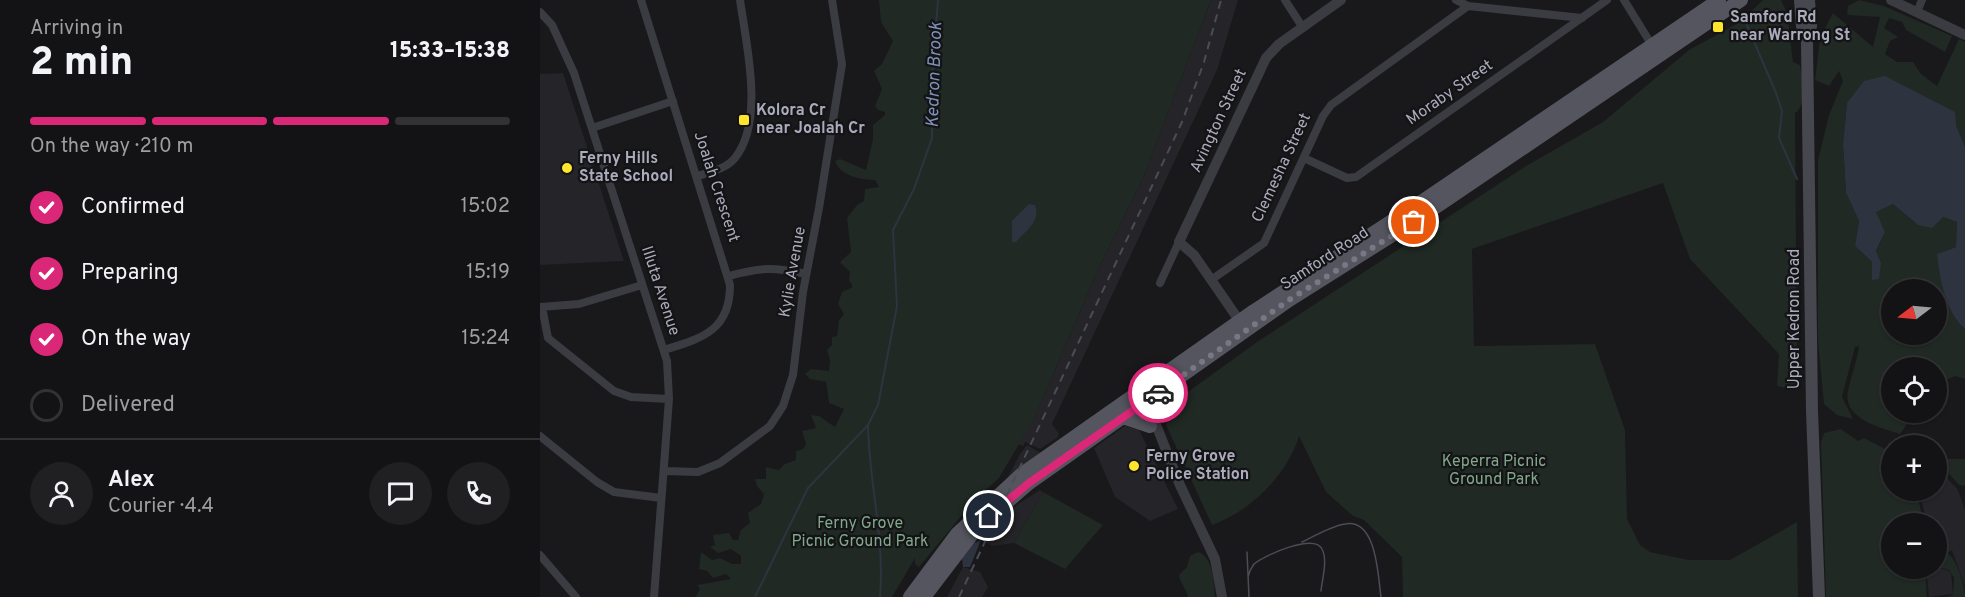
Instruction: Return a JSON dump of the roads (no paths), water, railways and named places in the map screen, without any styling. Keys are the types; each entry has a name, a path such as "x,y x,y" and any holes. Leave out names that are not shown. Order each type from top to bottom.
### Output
{"main road":[{"name":"Samford Road","path":"1655,50 1719,0"},
{"name":"Samford Road","path":"910,597 957,534 994,496 1022,474 1141,397 1424,200 1655,50 1741,0"},
{"name":"Upper Kedron Road","path":"1808,1 1802,26 1807,42 1812,411 1818,597"},
{"name":"Samford Road","path":"924,597 962,544 1003,503 1123,417 1141,397 1169,385 1243,325"},
{"path":"1123,417 1152,420 1167,396 1169,385"}],"street":[{"name":"Joalah Crescent","path":"641,0 729,276 730,294 722,321 706,335 664,350"},
{"path":"698,176 719,169 735,158 747,125 752,85 740,0"},
{"name":"Kylie Avenue","path":"664,471 698,471 720,463 770,426 783,406 793,375 806,274 842,64 832,0"},
{"path":"1285,0 1303,28"},
{"name":"Avington Street","path":"1160,284 1266,58 1274,49 1341,0"},
{"path":"1456,0 1468,6 1582,18"},
{"name":"Moraby Street","path":"1304,159 1347,178 1356,177 1607,0"},
{"path":"1624,0 1655,50"},
{"path":"1891,0 1965,35"},
{"path":"1917,12 1922,0"},
{"name":"Clemesha Street","path":"1211,280 1264,243 1331,105 1468,6"},
{"name":"Illuta Avenue","path":"541,14 552,25 565,49 664,350 669,399 654,597"},
{"path":"592,128 673,101"},
{"path":"1179,242 1194,255 1243,325"},
{"path":"729,276 760,267 774,267 806,274"},
{"path":"642,285 579,304 541,307 548,338 614,391 631,397 669,399"},
{"path":"1141,397 1215,559 1222,597"},
{"path":"540,436 597,482 614,492 661,498"},
{"path":"540,555 576,597"}],"water":[{"path":"1885,76 1955,112 1956,125 1965,147 1965,329 1948,305 1947,279 1941,279 1937,254 1956,247 1957,222 1943,217 1932,228 1918,225 1893,204 1876,212 1885,232 1876,251 1881,263 1879,279 1872,280 1872,262 1855,246 1859,221 1846,193 1843,144 1847,103 1864,81"},
{"path":"1029,204 1035,205 1034,221 1016,242 1012,242 1012,221"},
{"path":"981,540 970,567 963,567 962,558 974,543"}],"waterway":[{"name":"Kedron Brook","path":"755,597 808,488 868,425 878,405 897,306 893,230 914,189 932,138 932,79 938,0"},
{"path":"1743,16 1782,111 1779,138 1797,179"},
{"path":"868,425 879,532 880,597"}],"tram line":[{"path":"1302,542 1345,524 1356,525 1364,530 1374,551 1381,597"},
{"path":"1248,577 1254,564 1268,556 1289,547 1310,543 1317,545 1324,554 1321,591"},
{"path":"1247,552 1249,597"}],"railway":[{"path":"959,597 1182,122 1204,62 1221,0"}],"place":[{"name":"Samford Rd near Warrong St","path":"1718,27"},
{"name":"Kolora Cr near Joalah Cr","path":"744,120"},
{"name":"Ferny Hills State School","path":"567,168"},
{"name":"Ferny Grove Police Station","path":"1134,466"}],"park label":[{"name":"Keperra Picnic Ground Park","path":"1494,471"},
{"name":"Ferny Grove Picnic Ground Park","path":"860,533"}]}
